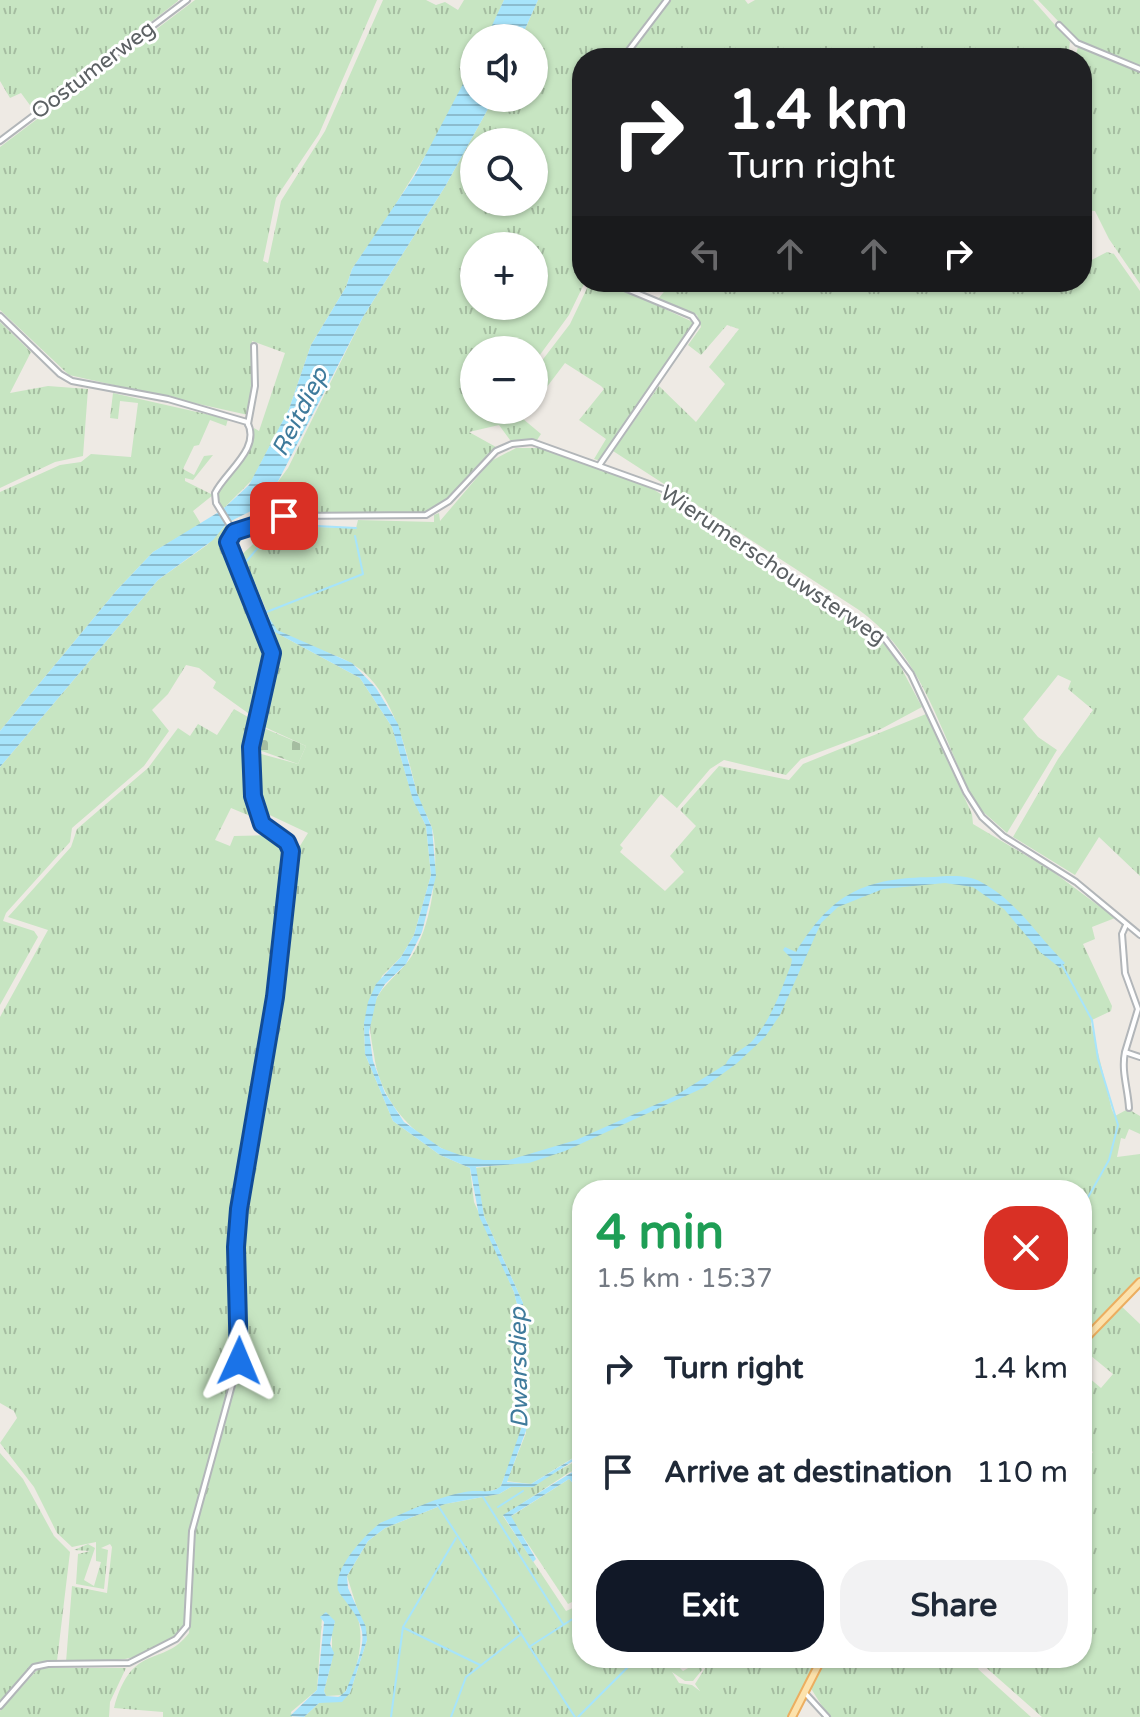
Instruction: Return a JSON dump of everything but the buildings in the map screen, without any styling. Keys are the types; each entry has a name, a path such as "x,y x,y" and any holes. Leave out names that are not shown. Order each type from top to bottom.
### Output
{"main road":[{"path":"1092,1332 1140,1282"},
{"path":"792,1717 817,1668"}],"street":[{"name":"Oostumerweg","path":"0,141 187,0"},
{"path":"631,48 667,0"},
{"path":"1059,25 1077,43 1089,48"},
{"path":"1092,49 1140,69"},
{"path":"600,464 697,323 692,316 634,292"},
{"path":"0,316 60,374 72,381 168,399 239,417 248,424"},
{"path":"0,1706 34,1667 48,1664 129,1663 176,1639 187,1626 192,1531 240,1356 236,1247 240,1197 275,997 291,854 287,842 262,824 253,796 251,747 272,653 246,582 230,550 228,542 234,532 221,510 216,491 244,453 251,434 248,424 255,386 254,346"},
{"name":"Wierumerschouwsterweg","path":"234,532 284,516 401,518 426,515 449,501 491,454 517,443 544,445 663,489 879,633 911,674 966,792 982,817 1003,836 1076,882 1140,935"},
{"path":"1126,925 1122,934 1125,973 1139,1009 1122,1066 1129,1089 1129,1108"},
{"path":"1125,1052 1140,1057"},
{"path":"805,1693 827,1717"}],"green space":[{"path":"0,0 178,1 35,112 21,93 10,98 0,81"},
{"path":"195,0 377,0 319,134 276,198 263,261 268,263 281,201 325,131 383,0 426,0 436,5 445,2 458,10 464,0 504,0 493,24 460,24 460,92 444,125 352,269 346,287 311,345 289,409 252,480 222,510 217,495 247,452 254,428 259,431 285,353 252,341 253,385 248,415 69,375 0,310 0,147"},
{"path":"538,0 666,0 630,48 572,48 572,292 580,292 569,315 548,344 548,336 460,336 460,424 529,424 541,434 537,440 510,440 499,425 469,432 496,447 448,499 420,515 289,514 280,507 261,505 288,468 363,317 460,160 460,216 548,216 548,128 477,128 486,112 548,112 548,24 527,24"},
{"path":"670,0 745,0 748,4 755,0 1033,0 1070,42 1069,48 634,48"},
{"path":"1038,0 1140,0 1140,68 1078,42"},
{"path":"1092,52 1140,70 1140,284 1109,239 1095,211 1092,211"},
{"path":"1107,252 1114,254 1140,291 1140,876 1099,837 1075,875 1013,837 1058,759 1093,710 1068,689 1071,681 1058,675 1023,719 1038,737 1057,750 1007,833 981,810 971,795 914,671 880,628 859,610 613,451 659,386 696,422 725,384 709,367 739,329 727,325 701,355 688,345 701,327 697,315 658,299 664,292 1092,292 1092,260"},
{"path":"585,292 628,292 695,323 601,461 594,459 606,439 579,420 604,389 565,363 548,385 548,353 570,324"},
{"path":"0,322 31,352 10,393 48,386 88,389 83,456 55,462 0,488"},
{"path":"113,393 228,419 226,426 210,420 199,445 194,446 183,469 194,475 204,456 213,455 193,480 185,478 185,481 213,495 193,511 201,524 153,552 117,590 0,731 0,492 60,465 81,462 91,454 131,457 138,403 120,401 118,419 110,418"},
{"path":"516,448 540,448 653,489 876,635 897,660 922,707 881,729 801,759 786,775 724,760 710,769 677,808 661,794 620,845 623,848 620,852 665,891 684,872 670,856 696,826 680,810 719,766 789,780 803,764 926,714 972,814 973,824 1052,871 1115,918 1092,927 1095,939 1083,944 1112,1006 1111,1011 1092,1020 1091,1024 1112,1110 1115,1116 1128,1109 1140,1116 1140,1134 1129,1129 1125,1139 1121,1138 1117,1157 1140,1154 1140,1277 1092,1326 1092,1180 572,1180 572,1458 531,1484 507,1481 526,1433 523,1303 484,1216 475,1168 504,1165 465,1159 428,1140 412,1127 387,1095 374,1055 370,1031 373,1007 379,994 414,952 427,920 434,882 432,827 418,798 396,723 379,690 354,665 292,639 273,627 255,583 238,558 273,526 356,528 358,520 434,522 434,515 439,513 440,521 491,461"},
{"path":"227,524 226,546 270,652 258,714 252,716 213,688 216,682 199,668 186,665 168,694 152,710 169,731 144,766 72,828 70,842 6,913 3,921 34,931 38,937 0,1005 0,767 158,580 207,545"},
{"path":"263,618 273,631 360,678 392,727 413,799 426,826 431,875 414,935 401,957 382,976 364,1023 365,1054 393,1121 440,1155 470,1168 474,1202 514,1292 519,1313 521,1435 500,1488 380,1523 349,1560 341,1594 351,1603 357,1615 360,1642 355,1671 343,1695 326,1696 324,1691 332,1660 332,1627 335,1623 322,1617 317,1690 291,1712 292,1717 163,1717 163,1712 114,1708 121,1687 139,1664 179,1644 189,1633 195,1531 243,1358 239,1249 243,1203 280,992 290,880 295,854 308,833 259,810 257,804 254,752 298,764 306,746 258,724 275,669"},
{"path":"234,709 255,721 248,770 250,795 257,819 231,808 215,840 230,846 234,836 272,835 286,846 288,856 280,897 271,1005 237,1198 233,1248 237,1357 188,1539 184,1629 171,1640 144,1654 114,1661 66,1662 72,1586 107,1593 112,1547 110,1544 101,1548 108,1550 104,1589 76,1584 78,1554 90,1551 74,1550 88,1544 95,1548 84,1580 94,1586 101,1562 96,1561 96,1542 72,1547 57,1533 34,1487 0,1443 17,1418 14,1411 0,1403 0,1017 48,930 8,917 71,847 77,829 148,768 178,728 190,736 198,724 217,735"},
{"path":"259,726 306,746 298,764 256,749 262,731"},
{"path":"1119,1304 1140,1324 1140,1717 1042,1717 987,1668 1092,1668 1092,1380 1101,1388 1113,1374 1092,1357 1092,1335"},
{"path":"0,1453 23,1479 54,1536 70,1552 57,1661 31,1666 0,1703"},
{"path":"572,1463 572,1472 503,1516 566,1611 572,1608 572,1668 680,1668 683,1671 702,1668 693,1681 685,1681 672,1672 679,1683 692,1685 700,1691 695,1684 705,1668 814,1668 789,1717 304,1717 319,1703 350,1693 367,1640 347,1576 368,1541 385,1528 445,1504 499,1494 511,1487 528,1487"},
{"path":"569,1479 572,1482 572,1602 568,1604 510,1517"},
{"path":"39,1668 126,1668 110,1702 109,1717 0,1717 0,1711"},
{"path":"820,1668 979,1668 1031,1717 829,1717 810,1687"}],"water":[{"path":"504,0 538,0 527,24 493,24"},
{"name":"Reitdiep","path":"460,90 460,112 486,112 477,128 460,128 460,160 363,317 273,491 253,510 227,523 213,540 158,580 0,767 0,731 117,590 153,552 222,510 249,485 289,409 311,345 346,287 352,269 415,175"},
{"path":"253,578 266,613 277,630 352,663 376,688 398,724 417,793 432,828 436,876 422,932 406,964 385,984 377,997 369,1032 373,1061 385,1093 404,1122 441,1148 483,1160 509,1160 576,1140 675,1096 726,1064 760,1031 776,1004 791,965 792,959 783,950 785,947 796,952 809,932 837,903 869,886 909,878 957,876 976,879 1005,899 1065,963 1060,968 1040,952 1004,909 973,887 945,883 883,889 838,907 821,923 780,1015 765,1037 736,1064 703,1088 565,1151 529,1163 476,1167 484,1216 523,1303 527,1428 507,1482 531,1484 572,1459 572,1462 533,1487 511,1487 499,1494 445,1504 385,1528 368,1541 347,1576 348,1588 366,1627 367,1640 350,1693 342,1702 319,1703 304,1717 290,1716 317,1690 324,1622 320,1617 326,1612 335,1621 330,1644 334,1653 324,1691 326,1696 339,1697 346,1691 357,1662 362,1646 361,1626 338,1590 338,1581 345,1562 359,1544 380,1523 422,1505 454,1494 489,1491 501,1486 521,1429 519,1313 514,1292 479,1216 470,1168 440,1155 393,1121 365,1054 364,1023 368,1002 376,984 401,957 414,935 431,875 426,826 413,800 392,727 360,678 273,631 261,614 249,581"},
{"path":"572,1472 572,1482 569,1479 511,1516 536,1559 533,1562 503,1515"}],"waterway":[{"path":"251,581 245,563 278,524 356,528"},
{"path":"264,613 363,574 355,536"},
{"path":"1062,965 1092,1020 1098,1059 1118,1125 1109,1160 1092,1190"},
{"path":"498,1507 523,1491"},
{"path":"483,1497 563,1624"},
{"path":"437,1504 575,1717"},
{"path":"391,1717 403,1627 456,1538"},
{"path":"529,1647 572,1619"},
{"path":"404,1628 480,1665"},
{"path":"451,1717 466,1677 520,1635"},
{"path":"578,1717 627,1668"}],"route":[{"path":"239,1361 241,1336 236,1247 239,1209 275,997 291,851 287,842 262,824 253,796 251,747 268,682 272,653 228,542 234,532 284,516"}],"water label":[{"name":"Dwarsdiep","path":"519,1368"}]}
